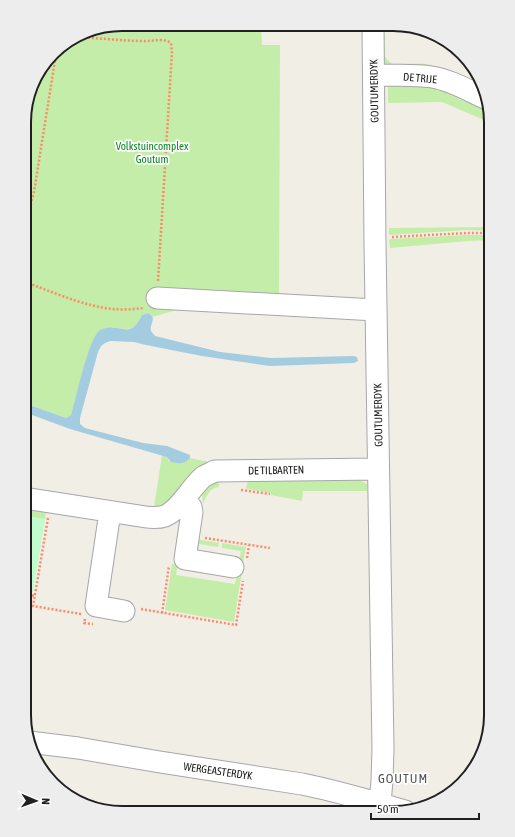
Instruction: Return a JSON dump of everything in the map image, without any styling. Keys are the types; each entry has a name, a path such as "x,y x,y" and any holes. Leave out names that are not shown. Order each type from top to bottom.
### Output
{"street":[{"name":"GOUTUMERDYK","path":"373,31 382,749 382,781 379,806"},
{"name":"DE TRIJE","path":"374,75 434,77 480,97"},
{"path":"157,298 376,310"},
{"name":"DE TILBARTEN","path":"31,499 157,518 166,516 184,499 204,476 214,471 378,469"},
{"path":"184,499 191,506 192,512 185,559 241,569"},
{"path":"110,512 96,606 132,610"},
{"name":"WERGEASTERDYK","path":"35,743 78,748 302,784 359,797 375,806"}],"path":[{"path":"31,284 80,301 113,309 157,307 172,52 171,43 168,41 88,38"},
{"path":"31,203 55,60"},
{"path":"375,238 467,232 484,233"},
{"path":"51,502 33,606 85,615 84,623 99,625"},
{"path":"189,535 270,548"},
{"path":"132,610 236,625 241,569 249,545"},
{"path":"31,595 35,596"}],"green space":[{"name":"Volkstuincomplex Goutum","path":"122,31 261,31 262,45 280,45 279,300 198,304 152,317 147,313 142,315 134,327 128,329 113,327 88,353 71,415 66,418 31,406 31,122 34,98 40,82 46,71 62,53 76,43 98,34"},
{"path":"381,31 384,31 385,57 392,64 426,64 441,68 474,81 478,90 383,65"},
{"path":"415,85 442,91 483,109 484,120 442,102 388,103 388,86"},
{"path":"484,227 484,231 467,230 389,235 389,228"},
{"path":"484,235 484,240 390,248 389,239"},
{"path":"162,455 167,457 169,461 188,461 190,458 209,462 194,472 168,502 161,506 154,507"},
{"path":"359,480 367,484 367,491 303,491 302,501 246,488 248,481"},
{"path":"219,481 219,487 216,487 211,491 203,504 202,493"},
{"path":"31,509 46,512 45,519 31,517"},
{"path":"31,517 45,519 33,592 31,592"},
{"path":"195,539 219,543 218,547 199,544 197,555"},
{"path":"222,543 246,547 242,567 238,567 241,551 222,548"},
{"path":"172,564 178,564 176,575 235,584 238,570 242,571 234,622 165,610"}],"water":[{"path":"148,313 151,315 153,319 151,331 155,336 220,352 271,358 353,356 357,357 358,361 354,363 270,366 202,356 134,342 110,341 105,343 101,346 98,352 80,418 80,424 85,428 143,443 167,446 190,455 188,460 182,463 171,462 167,457 70,429 31,415 31,406 66,418 71,415 91,345 100,330 106,328 130,329 134,327 142,315"}],"district":[{"name":"GOUTUM","path":"403,778"}]}
